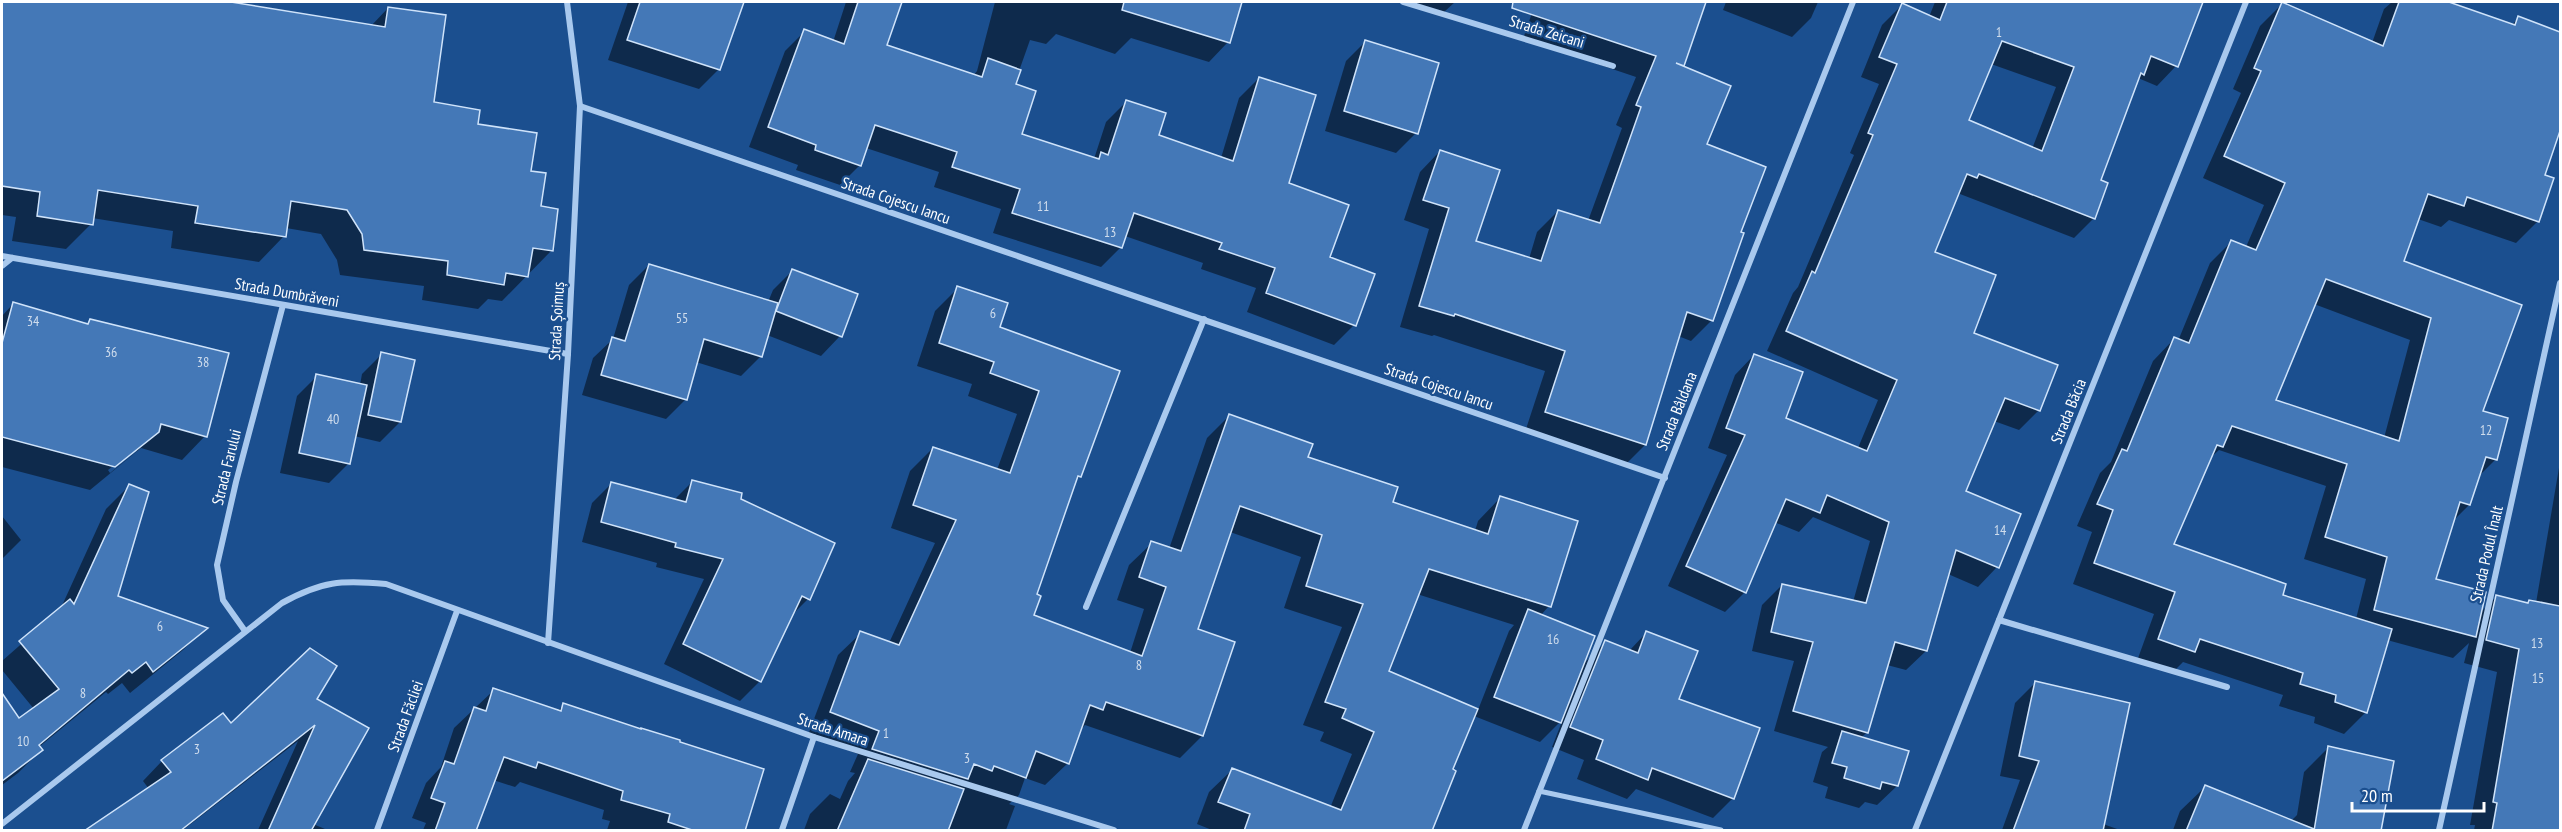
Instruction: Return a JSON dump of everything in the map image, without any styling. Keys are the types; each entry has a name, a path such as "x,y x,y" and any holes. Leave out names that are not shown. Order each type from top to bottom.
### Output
{"street":[{"name":"Strada Șoimuș","path":"548,643 568,354 580,106 567,2"},
{"name":"Strada Zeicani","path":"1403,2 1613,66"},
{"name":"Strada Bâldana","path":"1524,831 1853,2"},
{"name":"Strada Băcia","path":"1915,831 2246,2"},
{"name":"Strada Cojescu Iancu","path":"580,106 1665,478"},
{"name":"Strada Dumbrăveni","path":"2,256 568,354"},
{"path":"2,266 12,258"},
{"name":"Strada Podul Înalt","path":"2439,831 2560,283"},
{"name":"Strada Farului","path":"245,632 223,600 217,565 236,482 283,305"},
{"path":"1086,607 1204,320"},
{"path":"2,824 282,603 306,590 329,583 353,581 386,585 548,643"},
{"name":"Strada Făcliei","path":"377,831 457,610"},
{"path":"1999,620 2227,687"},
{"name":"Strada Amara","path":"548,643 814,737 1114,831"},
{"path":"782,831 814,737"},
{"path":"1539,791 1721,831"}],"building":[{"path":"2,2 231,2 385,27 388,7 446,15 434,102 480,110 478,124 537,133 531,171 546,173 541,206 558,209 553,251 533,248 528,277 506,273 504,285 447,275 448,261 364,250 362,234 347,210 291,201 286,237 195,223 198,206 98,190 93,225 37,216 40,192 2,186"},
{"path":"640,2 744,2 720,70 627,40"},
{"path":"858,2 902,2 887,45 982,77 988,58 1021,70 1016,84 1036,91 1022,134 1099,159 1101,152 1108,155 1126,100 1166,113 1159,135 1233,161 1259,77 1316,95 1289,183 1349,205 1330,257 1375,274 1356,326 1266,293 1275,268 1219,249 1222,243 1134,213 1122,248 1012,213 1020,189 952,167 957,152 875,125 861,166 815,150 816,145 768,127 804,29 844,44"},
{"path":"1124,2 1242,2 1230,43 1122,10"},
{"path":"1513,2 1706,2 1684,66 1676,63 1731,86 1707,144 1766,167 1741,232 1744,233 1713,321 1687,312 1646,445 1545,412 1565,351 1455,314 1454,316 1419,306 1449,208 1423,200 1440,150 1500,170 1476,241 1541,261 1558,210 1600,223 1641,107 1636,105 1656,56 1512,8"},
{"path":"1947,2 2203,2 2178,67 2151,56 2144,75 2141,73 2101,180 2108,183 2095,219 1979,174 1977,178 1967,174 1935,252 1996,275 1974,333 2058,365 2040,411 2005,398 1966,491 2021,514 1999,568 1956,550 1927,651 1895,642 1868,733 1793,711 1813,642 1771,632 1782,584 1866,603 1889,522 1827,495 1820,513 1786,499 1746,593 1686,566 1745,435 1726,428 1754,354 1803,372 1786,418 1867,451 1897,380 1786,331 1812,271 1815,273 1873,135 1868,133 1897,64 1879,57 1902,3 1940,20","holes":["2002,41 2074,67 2042,151 1969,120"]},
{"path":"2282,2 2383,46 2399,2 2449,2 2515,25 2518,16 2560,32 2560,131 2545,175 2554,178 2539,222 2467,197 2464,206 2428,194 2404,261 2522,305 2483,411 2508,418 2497,460 2486,457 2470,505 2460,502 2436,579 2486,592 2476,637 2374,610 2387,557 2325,537 2347,464 2232,426 2223,447 2217,445 2174,544 2286,584 2283,595 2392,629 2367,713 2335,702 2336,695 2300,684 2303,673 2200,639 2195,652 2158,639 2175,592 2094,563 2113,510 2097,504 2122,449 2127,451 2174,337 2189,343 2231,240 2256,250 2285,183 2224,156 2261,71 2254,68","holes":["2326,279 2431,318 2399,441 2276,400"]},
{"path":"1365,40 1439,63 1418,134 1344,111"},
{"path":"649,264 778,303 762,357 704,339 687,400 601,375 612,337 625,341"},
{"path":"792,269 858,294 842,337 776,311"},
{"path":"957,286 1008,303 1000,327 1120,371 1081,477 1078,476 1037,594 1041,596 1034,615 1142,656 1166,587 1139,577 1151,541 1181,551 1229,414 1313,444 1308,457 1398,487 1393,502 1488,534 1500,496 1578,521 1551,607 1429,569 1389,671 1478,709 1453,769 1456,771 1432,831 1244,831 1250,814 1218,802 1232,768 1341,810 1374,732 1342,718 1346,709 1325,702 1363,604 1306,586 1322,535 1240,506 1198,629 1235,642 1203,736 1106,702 1103,710 1090,705 1069,764 1036,751 1026,778 994,766 992,771 974,764 968,779 872,749 879,731 830,712 860,631 899,645 956,520 913,505 933,447 1010,473 1039,391 990,373 994,362 939,343"},
{"path":"13,302 88,324 90,319 229,353 207,437 161,424 159,432 115,467 2,437 2,343"},
{"path":"381,352 415,360 401,422 368,415"},
{"path":"316,374 367,385 350,464 299,453"},
{"path":"692,480 742,493 741,499 835,543 810,600 802,596 761,682 683,644 723,559 675,547 676,543 601,522 611,482 686,502"},
{"path":"129,484 149,492 118,596 208,628 153,672 146,662 132,673 129,670 39,745 43,750 2,781 2,693 19,718 59,689 19,641 70,599 74,604"},
{"path":"2496,595 2528,603 2529,600 2560,606 2560,831 2492,831 2497,803 2493,802 2519,649 2486,640"},
{"path":"1528,609 1595,636 1561,723 1494,697"},
{"path":"1646,631 1698,651 1679,699 1760,728 1734,799 1652,768 1648,780 1596,759 1603,740 1570,727 1605,640 1638,653"},
{"path":"310,648 337,666 317,699 369,728 311,831 268,831 315,725 180,831 84,831 171,772 161,760 223,713 231,723"},
{"path":"2035,681 2130,703 2103,831 2013,831 2039,761 2019,756"},
{"path":"493,688 561,711 563,703 764,769 745,831 695,831 668,822 670,814 621,800 623,791 538,762 536,768 504,757 476,831 435,831 445,803 431,798 445,761 454,764 474,707 486,711"},
{"path":"1842,731 1909,751 1898,786 1882,782 1880,789 1844,778 1847,767 1832,763"},
{"path":"2328,746 2394,761 2381,831 2314,831"},
{"path":"868,759 964,789 948,831 837,831"},
{"path":"2205,785 2314,829 2313,831 2186,831"}]}
